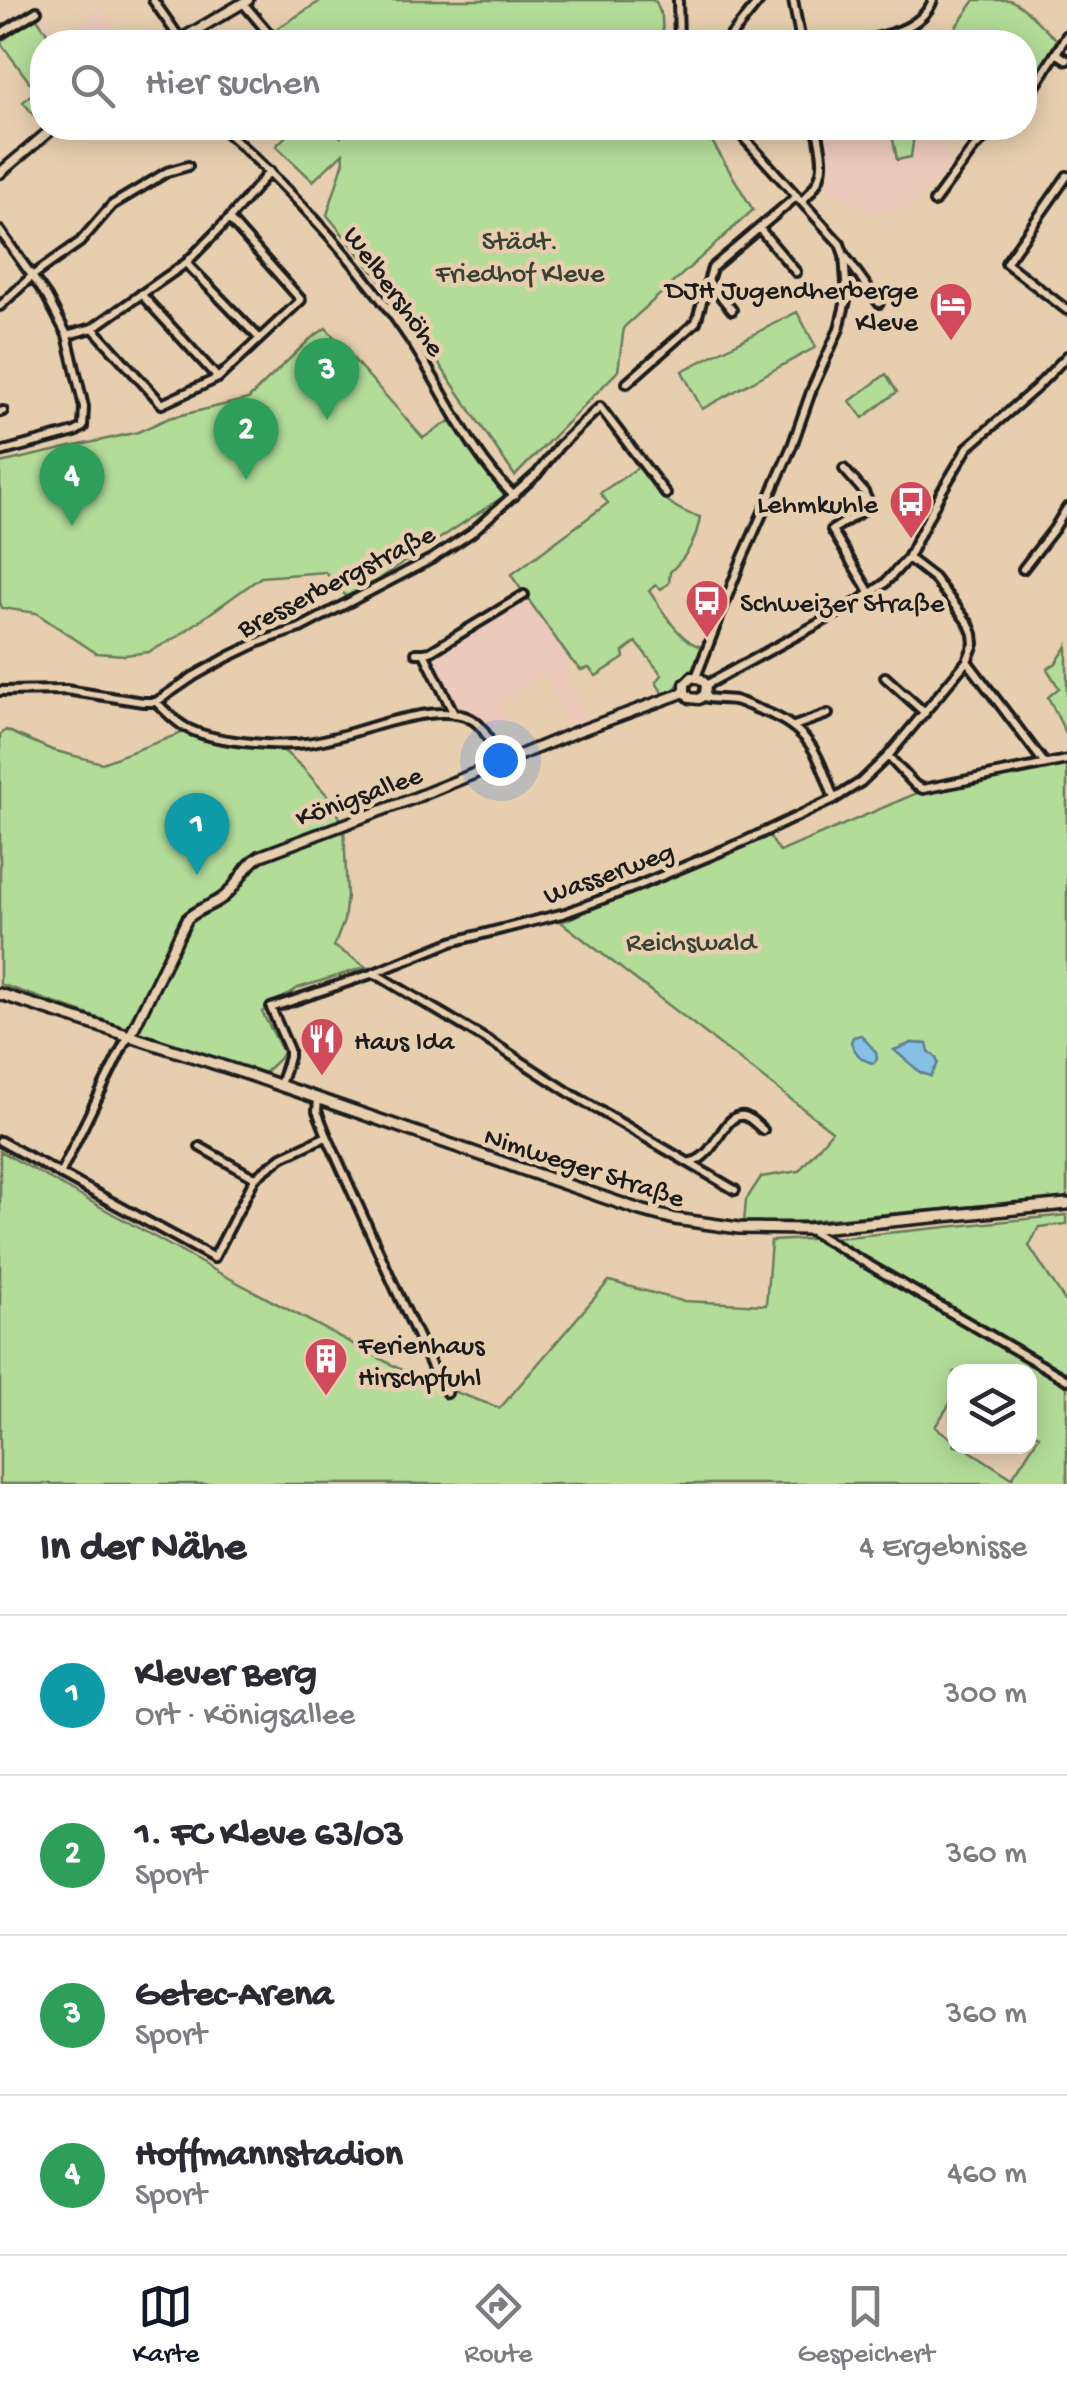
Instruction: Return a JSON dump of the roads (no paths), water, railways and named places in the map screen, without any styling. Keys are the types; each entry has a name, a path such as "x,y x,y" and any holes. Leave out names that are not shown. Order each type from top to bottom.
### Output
{"main road":[{"name":"Nimweger Straße","path":"0,994 675,1219 739,1228 806,1229 1067,1204"}],"street":[{"path":"152,0 171,30"},
{"path":"678,0 679,30"},
{"path":"736,30 760,0"},
{"path":"793,0 799,30"},
{"path":"900,30 924,16 933,0"},
{"path":"198,30 245,1 267,30"},
{"path":"0,34 37,11"},
{"path":"1037,83 1067,35"},
{"path":"1056,52 1067,60"},
{"path":"0,173 39,140"},
{"name":"Welbershöhe","path":"235,140 312,214 380,298 474,449 514,496"},
{"path":"696,677 839,329 847,296 840,244 745,140"},
{"path":"627,382 696,322 712,268 813,191 823,170 819,140"},
{"path":"934,202 982,140"},
{"path":"0,306 32,276 80,242 112,205 167,172 188,166"},
{"path":"67,335 94,328 186,262 230,219 270,171"},
{"path":"1067,176 1006,263 1067,310"},
{"path":"94,328 162,404 218,378 301,300 230,219"},
{"path":"760,228 796,272"},
{"path":"0,231 47,297 67,335 84,407 83,426 74,432 0,452"},
{"path":"844,255 879,303"},
{"path":"186,262 260,338"},
{"path":"708,281 732,310"},
{"path":"142,294 218,378"},
{"path":"702,697 706,685 870,593 896,572 908,558 968,447 1067,356"},
{"name":"Bresserbergstraße","path":"156,702 228,657 300,628 471,534 514,496 600,407 666,494"},
{"path":"844,469 864,492 870,506 832,530 870,593"},
{"path":"1023,569 1067,508"},
{"path":"908,558 934,578 969,624 974,644 967,662 1045,764"},
{"path":"455,715 420,653 430,652 524,596"},
{"name":"Wasserweg","path":"279,1086 290,1056 271,1008 451,942 566,913 743,842 834,799 861,782 888,756 967,662"},
{"path":"706,685 696,677 688,680 684,688 694,699 732,700 794,726 816,751 834,799"},
{"path":"885,677 925,713"},
{"path":"0,691 66,690 156,702 184,727 200,734 284,744 308,743 414,715 455,715 479,725 498,764"},
{"name":"Königsallee","path":"130,1036 187,919 224,897 252,860 685,692"},
{"path":"794,726 828,714"},
{"path":"888,756 922,789 1067,760"},
{"path":"374,973 734,1190"},
{"path":"60,1172 130,1036"},
{"path":"318,1099 317,1111 327,1136 447,1393"},
{"path":"690,1162 700,1161 729,1121 738,1116 746,1116 764,1130"},
{"path":"0,1142 214,1258 255,1178 282,1157 327,1136"},
{"path":"200,1147 255,1178"},
{"path":"806,1229 1067,1380"}],"water":[{"path":"861,1035 876,1052 874,1063 862,1058 851,1042"},
{"path":"912,1043 927,1044 936,1057 938,1063 931,1076 921,1073 894,1050"}],"place":[{"name":"DJH Jugendherberge Kleve","path":"951,342"},
{"name":"Getec-Arena","path":"327,420"},
{"name":"1. FC Kleve 63/03","path":"246,480"},
{"name":"Hoffmannstadion","path":"72,526"},
{"name":"Lehmkuhle","path":"911,540"},
{"name":"Schweizer Straße","path":"707,639"},
{"name":"Klever Berg","path":"197,875"},
{"name":"Haus Ida","path":"322,1077"},
{"name":"Ferienhaus Hirschpfuhl","path":"326,1397"}],"park label":[{"name":"Städt. Friedhof Kleve","path":"520,255"},
{"name":"Reichswald","path":"691,940"}]}
